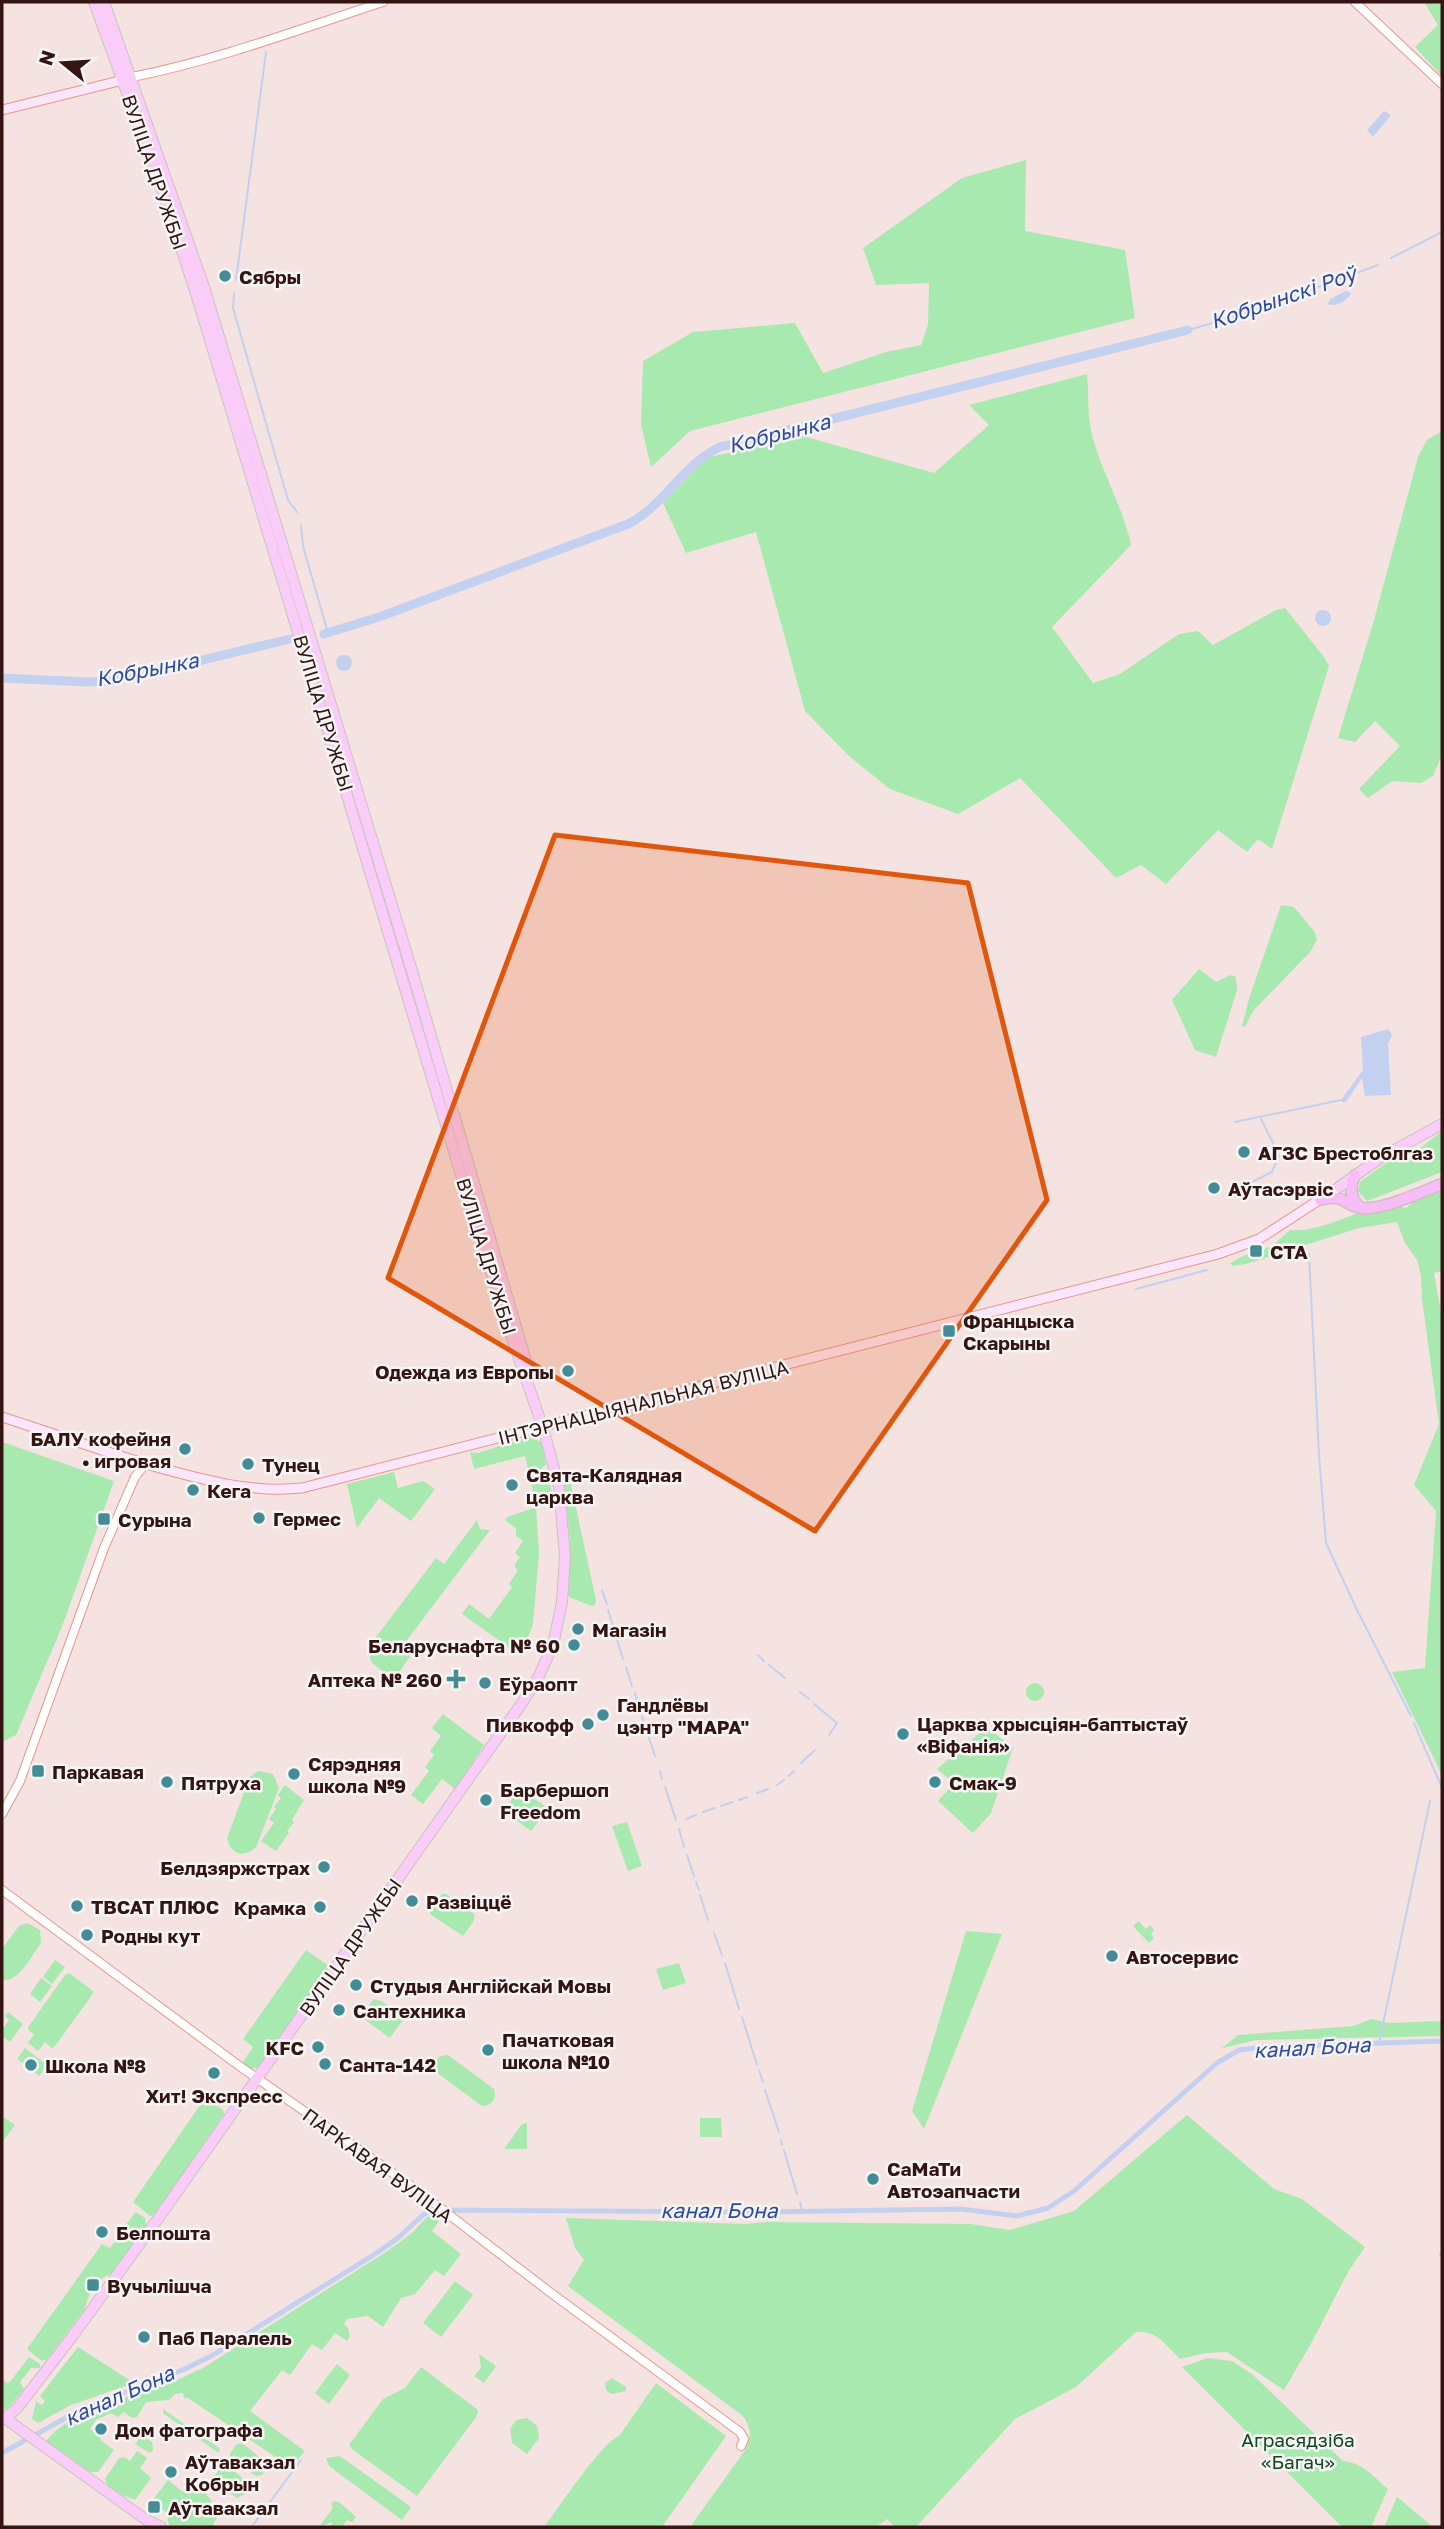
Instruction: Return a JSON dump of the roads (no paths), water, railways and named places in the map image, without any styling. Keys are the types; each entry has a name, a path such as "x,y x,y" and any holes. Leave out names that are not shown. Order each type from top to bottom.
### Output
{"highway":[{"path":"1355,1175 1350,1185 1354,1201 1361,1208"},
{"path":"1320,1200 1334,1196 1361,1208 1377,1207 1442,1184"},
{"path":"1339,1186 1361,1208"}],"main road":[{"name":"ВУЛІЦА ДРУЖБЫ","path":"4,2417 18,2407 74,2334 512,1719 538,1678 553,1645 562,1602 565,1556 559,1488 537,1397 484,1216 443,1113 341,738 301,636 203,298 150,129 94,2"},
{"name":"ВУЛІЦА ДРУЖБЫ","path":"104,2 181,246 223,350 278,528 355,817 376,871"},
{"path":"2,110 127,79"},
{"path":"254,480 269,523 278,528"},
{"name":"ВУЛІЦА ДРУЖБЫ","path":"409,981 429,1034 520,1362 543,1428"},
{"path":"1339,1186 1420,1134 1442,1124"},
{"name":"ІНТЭРНАЦЫЯНАЛЬНАЯ ВУЛІЦА","path":"2,1417 145,1464 218,1484 256,1489 290,1489 342,1479 543,1428 1242,1247 1280,1226 1339,1186"},
{"path":"4,2417 152,2525 161,2527"}],"street":[{"path":"127,79 238,50 383,2"},
{"path":"1355,2 1442,84"},
{"path":"2,1814 20,1782 104,1548 135,1477 145,1464"},
{"name":"ПАРКАВАЯ ВУЛІЦА","path":"2,1890 257,2078 432,2202 740,2432 744,2439 741,2446"}],"water":[{"path":"1384,111 1391,115 1373,137 1367,130"},
{"path":"1346,291 1351,293 1345,301 1335,305 1328,304 1330,299"},
{"path":"1323,610 1329,612 1329,624 1323,626 1317,624 1315,618 1317,612"},
{"path":"344,655 350,657 350,669 344,671 338,669 336,663 338,657"},
{"path":"1388,1029 1392,1035 1388,1044 1391,1095 1365,1096 1362,1078 1346,1102 1342,1102 1363,1070 1361,1037"}],"waterway":[{"path":"236,280 266,52"},
{"name":"Кобрынскі Роў","path":"1391,258 1442,232"},
{"name":"Кобрынскі Роў","path":"1188,330 1251,312 1378,265"},
{"path":"234,293 233,308 288,500 297,512"},
{"name":"Кобрынка","path":"324,634 379,617 628,524 653,506 695,464 720,447 1188,330"},
{"path":"301,525 303,546 328,633"},
{"name":"Кобрынка","path":"2,678 104,681 141,675 290,639"},
{"path":"1235,1122 1341,1100"},
{"path":"1244,1186 1272,1172 1279,1155 1261,1119"},
{"path":"1309,1254 1326,1543 1411,1716"},
{"path":"1136,1289 1207,1270"},
{"path":"602,1590 607,1604"},
{"path":"608,1610 623,1659"},
{"path":"758,1655 764,1661"},
{"path":"769,1665 785,1678"},
{"path":"626,1667 632,1686"},
{"path":"800,1692 809,1699"},
{"path":"635,1693 640,1711"},
{"path":"814,1704 837,1723 829,1735"},
{"path":"642,1717 655,1756"},
{"path":"1414,1723 1442,1788"},
{"path":"801,1763 815,1750"},
{"path":"660,1771 662,1779"},
{"path":"789,1776 794,1771"},
{"path":"777,1785 784,1780"},
{"path":"665,1787 676,1820"},
{"path":"757,1793 768,1789"},
{"path":"739,1800 747,1797"},
{"path":"1379,2043 1430,1801"},
{"path":"721,1806 733,1802"},
{"path":"703,1812 715,1808"},
{"path":"686,1819 696,1815"},
{"path":"679,1829 684,1847"},
{"path":"687,1855 694,1876"},
{"path":"696,1882 699,1890"},
{"path":"700,1895 708,1920"},
{"path":"714,1933 722,1955"},
{"path":"725,1963 739,2009"},
{"path":"742,2017 757,2065"},
{"name":"канал Бона","path":"2,2453 82,2409 185,2369 213,2355 375,2254 398,2238 424,2214 436,2210 758,2212 960,2209 1017,2216 1048,2208 1074,2191 1217,2063 1239,2050 1442,2041"},
{"path":"759,2070 763,2082"},
{"path":"765,2090 779,2132"},
{"path":"781,2140 782,2145"},
{"path":"784,2150 797,2194"},
{"path":"800,2202 802,2211"},
{"path":"253,2525 301,2460"}],"place":[{"name":"Сябры","path":"225,276"},
{"name":"АГЗС Брестоблгаз","path":"1244,1152"},
{"name":"Аўтасэрвіс","path":"1214,1188"},
{"name":"СТА","path":"1256,1251"},
{"name":"Францыска Скарыны","path":"949,1331"},
{"name":"Одежда из Европы","path":"568,1371"},
{"name":"БАЛУ кофейня • игровая","path":"185,1449"},
{"name":"Тунец","path":"248,1464"},
{"name":"Свята-Калядная царква","path":"512,1485"},
{"name":"Кега","path":"193,1490"},
{"name":"Гермес","path":"259,1518"},
{"name":"Сурына","path":"104,1519"},
{"name":"Магазін","path":"578,1629"},
{"name":"Беларуснафта № 60","path":"574,1645"},
{"name":"Аптека № 260","path":"456,1679"},
{"name":"Еўраопт","path":"485,1683"},
{"name":"Гандлёвы цэнтр \"МАРА\"","path":"603,1715"},
{"name":"Пивкофф","path":"588,1724"},
{"name":"Царква хрысціян-баптыстаў «Віфанія»","path":"903,1734"},
{"name":"Паркавая","path":"38,1771"},
{"name":"Сярэдняя школа №9","path":"294,1774"},
{"name":"Пятруха","path":"167,1782"},
{"name":"Смак-9","path":"935,1782"},
{"name":"Барбершоп Freedom","path":"486,1800"},
{"name":"Белдзяржстрах","path":"324,1867"},
{"name":"Развіццё","path":"412,1901"},
{"name":"ТВСАТ ПЛЮС","path":"77,1906"},
{"name":"Крамка","path":"320,1907"},
{"name":"Родны кут","path":"87,1935"},
{"name":"Автосервис","path":"1112,1956"},
{"name":"Студыя Англійскай Мовы","path":"356,1985"},
{"name":"Сантехника","path":"339,2010"},
{"name":"KFC","path":"318,2047"},
{"name":"Пачатковая школа №10","path":"488,2050"},
{"name":"Санта-142","path":"325,2064"},
{"name":"Школа №8","path":"31,2065"},
{"name":"Хит! Экспресс","path":"214,2073"},
{"name":"СаМаТи Автоэапчасти","path":"873,2179"},
{"name":"Белпошта","path":"102,2232"},
{"name":"Вучылішча","path":"93,2285"},
{"name":"Паб Паралель","path":"144,2337"},
{"name":"Дом фатографа","path":"101,2429"},
{"name":"Аўтавакзал Кобрын","path":"171,2472"},
{"name":"Аўтавакзал","path":"154,2507"}],"park label":[{"name":"Аграсядзіба «Багач»","path":"1298,2450"}]}
